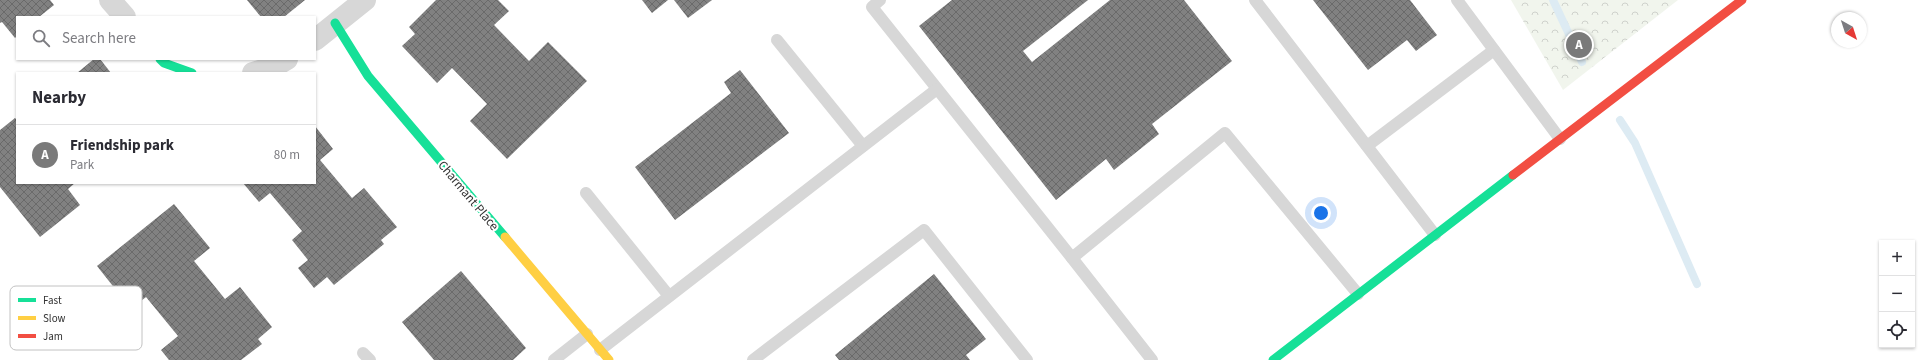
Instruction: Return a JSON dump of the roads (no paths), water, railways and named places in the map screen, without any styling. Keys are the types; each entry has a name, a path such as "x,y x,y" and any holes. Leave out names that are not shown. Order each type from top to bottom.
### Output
{"main road":[{"path":"1272,360 1742,0"},
{"name":"Charmant Place","path":"336,24 368,76 609,360"},
{"path":"161,60 164,63 189,72"}],"street":[{"path":"110,0 124,16"},
{"path":"316,39 364,0"},
{"path":"256,72 274,66 285,60"}],"lane":[{"path":"880,0 872,7 1152,360"},
{"path":"1255,0 1435,235"},
{"path":"1457,0 1560,139"},
{"path":"777,40 864,146"},
{"path":"1367,146 1494,50"},
{"path":"600,350 937,89"},
{"path":"1072,258 1225,133 1358,294"},
{"path":"586,193 669,296"},
{"path":"753,360 924,230 1027,360"},
{"path":"554,360 587,334"}],"waterway":[{"path":"1553,0 1582,62"},
{"path":"1620,120 1635,143 1697,284"}],"place":[{"name":"Friendship park","path":"1579,45"}]}
